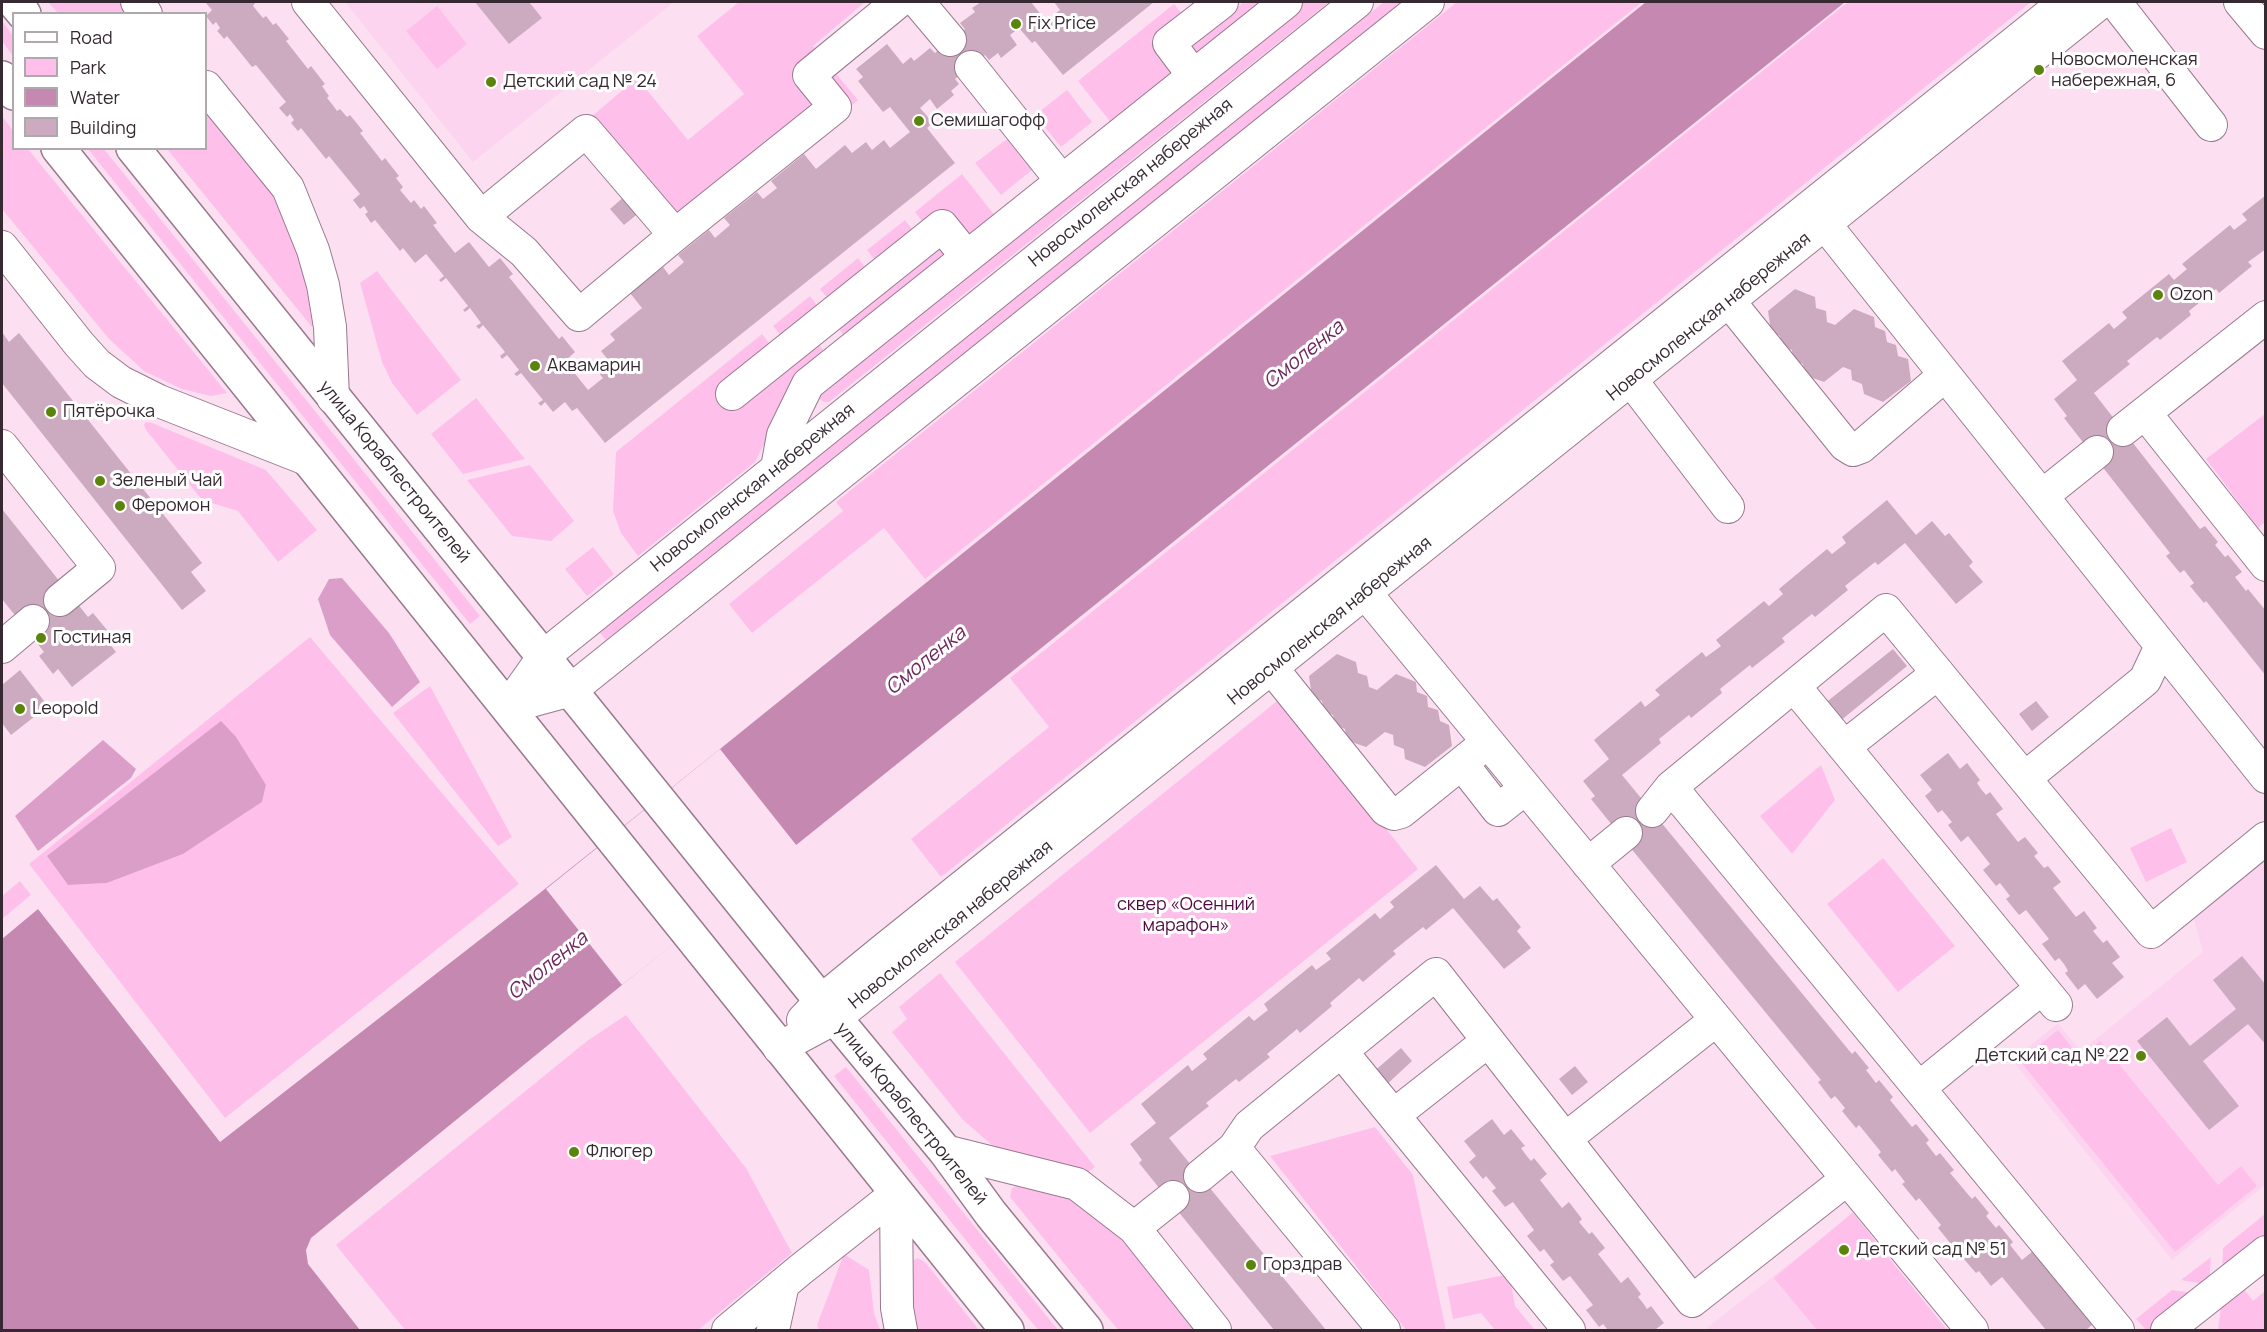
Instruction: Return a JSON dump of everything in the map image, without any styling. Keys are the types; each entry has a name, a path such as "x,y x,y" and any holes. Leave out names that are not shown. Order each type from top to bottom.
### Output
{"main road":[{"path":"2,78 12,90"},
{"path":"60,150 1007,1330"},
{"name":"улица Кораблестроителей","path":"135,150 736,897 945,1151 992,1214 1086,1330"}],"street":[{"path":"308,2 481,217 524,252 579,315 835,107 809,75 898,2"},
{"path":"918,2 950,40"},
{"path":"1193,75 1169,43 1222,2"},
{"path":"777,468 783,435 808,384 1286,2"},
{"name":"Новосмоленская набережная","path":"508,707 544,656 1357,2"},
{"path":"508,707 571,690 1428,2"},
{"name":"Новосмоленская набережная","path":"1817,215 2065,2"},
{"name":"Новосмоленская набережная","path":"779,1048 1817,215 2101,2"},
{"path":"2115,2 2211,125"},
{"path":"2240,2 2265,33"},
{"path":"971,67 1062,181"},
{"path":"207,88 288,188 313,250 323,285 330,327 333,398"},
{"path":"481,217 586,131 675,235"},
{"path":"1817,215 2265,777"},
{"path":"732,394 942,226 967,257"},
{"path":"2,247 79,344 98,364 121,382 159,401 309,460"},
{"path":"1721,292 1845,445 1853,450 1861,447 1945,375"},
{"name":"Новосмоленская набережная","path":"1358,584 1630,380 1721,292"},
{"path":"820,324 845,354"},
{"path":"2263,324 2134,422 2265,565"},
{"path":"1630,380 1728,507"},
{"path":"2,446 99,568 60,600"},
{"path":"2042,496 2097,452"},
{"path":"1358,584 1972,1330"},
{"path":"1652,812 1671,787 1886,610 2151,932 2265,838"},
{"path":"3,643 33,621"},
{"path":"2025,778 2145,680 2161,646"},
{"path":"1264,659 1386,810 1394,814 1401,812 1488,742"},
{"path":"1844,747 1938,673"},
{"path":"1794,686 2049,997 1919,1088"},
{"path":"1462,764 1498,810 1526,788"},
{"path":"1671,787 2118,1330"},
{"path":"1588,864 1626,833"},
{"path":"1200,1176 1234,1148 1249,1126 1436,974 1692,1301 1847,1179"},
{"path":"1565,1139 1716,1020"},
{"path":"1394,1115 1488,1041"},
{"path":"1341,1051 1569,1330"},
{"path":"1234,1148 1384,1330"},
{"path":"945,1151 1077,1184 1134,1228 1215,1330"},
{"path":"728,1330 896,1194"},
{"path":"896,1194 897,1308 901,1330"},
{"path":"1134,1228 1173,1197"},
{"path":"2167,1330 2265,1252"},
{"path":"773,1330 783,1284"}],"shaded area":[{"name":"Детский сад № 24","path":"345,2 674,2 473,162"},
{"path":"342,578 389,633 420,682 392,707 330,635 318,599 329,579"},
{"path":"221,721 236,737 266,785 262,802 183,854 107,883 68,885 47,856"},
{"path":"103,740 136,769 131,778 38,851 15,816"},
{"name":"Детский сад № 22","path":"2265,858 2265,1185 2172,1260 2012,1060 2058,1023 2081,1051 2203,952 2193,916"},
{"name":"Детский сад № 51","path":"1852,1215 1948,1330 1704,1330"}],"green space":[{"path":"48,2 126,2 135,12 57,12"},
{"path":"739,2 865,2 813,46 858,100 693,237 592,116 637,78 688,140 744,94 697,36"},
{"path":"1244,2 1264,2 1197,56 1189,46"},
{"path":"1302,2 1329,2 829,402 819,399 817,394 819,389"},
{"path":"1384,2 1402,2 606,640 599,632"},
{"path":"1457,2 1642,2 925,579 884,528 752,633 729,604 843,511 836,502"},
{"path":"1848,2 2031,2 941,877 911,839 1049,727 1010,678"},
{"path":"1174,4 1183,15 1151,40 1176,72 1112,124 1078,81"},
{"path":"437,6 467,44 437,69 406,31"},
{"path":"2,21 12,35 12,55 2,41"},
{"path":"1067,90 1092,122 1061,147 1035,115"},
{"path":"207,100 277,187 319,319 312,327 168,150 207,150"},
{"path":"2,116 12,130 12,150 29,150 227,393 211,396 182,389 144,371 109,339 2,209"},
{"path":"1007,139 1032,170 1001,195 975,163"},
{"path":"89,150 105,150 480,616 470,624"},
{"path":"962,174 996,217 966,240 925,225 915,212"},
{"path":"905,220 915,233 877,263 867,250"},
{"path":"943,242 952,254 846,338 837,327"},
{"path":"858,258 868,271 830,301 820,289"},
{"path":"377,271 461,380 417,415 392,383 382,362 360,283"},
{"path":"810,296 820,309 783,338 773,326"},
{"path":"762,334 772,347 716,392 730,411 817,342 826,354 799,375 755,462 638,556 621,533 613,511 616,452"},
{"path":"476,398 525,459 463,474 431,434"},
{"path":"2265,414 2265,522 2258,528 2206,459"},
{"path":"146,422 266,470 317,530 278,562 238,511 202,500 146,430 144,425"},
{"path":"530,465 574,521 551,541 512,536 467,480"},
{"path":"593,547 614,574 587,596 565,569"},
{"path":"310,637 519,884 225,1118 29,864","holes":["266,785 262,802 183,854 107,883 68,885 48,857"]},
{"path":"430,686 512,837 498,846 393,713"},
{"name":"сквер «Осенний марафон»","path":"1282,697 1418,869 1090,1133 955,962"},
{"path":"1821,765 1835,800 1792,854 1760,816"},
{"path":"2171,828 2187,862 2146,882 2130,848"},
{"path":"1883,858 1955,946 1898,992 1827,904"},
{"path":"20,881 31,895 2,919 2,896"},
{"path":"940,973 1095,1167 1084,1175 1003,1153 963,1120 892,1032 907,1019 899,1007"},
{"path":"626,1015 746,1168 792,1253 698,1330 405,1330 336,1245 587,1041"},
{"path":"2058,1030 2080,1058 2100,1041 2218,1185 2241,1166 2257,1186 2175,1252 2020,1061"},
{"path":"846,1067 1058,1330 1038,1330 834,1076"},
{"path":"1375,1127 1413,1175 1446,1330 1406,1330 1270,1156"},
{"path":"1017,1186 1053,1190 1073,1197 1123,1238 1198,1330 1118,1330 1010,1197 1012,1188"},
{"name":"Детский сад № 51","path":"1852,1213 1947,1330 1817,1330 1774,1278"},
{"path":"2265,1214 2265,1241 2222,1276 2223,1248"},
{"path":"844,1254 869,1270 874,1313 880,1330 819,1330 817,1325"},
{"path":"2211,1257 2209,1285 2181,1280"},
{"path":"918,1258 925,1262 979,1330 914,1330 909,1312 912,1261"},
{"path":"1509,1274 1515,1306 1535,1330 1495,1330 1481,1313 1453,1319 1447,1287"},
{"path":"2240,1284 2253,1301 2265,1291 2265,1330 2218,1330 2222,1298"},
{"path":"2172,1290 2202,1294 2156,1330 2146,1330 2136,1319"}],"water":[{"name":"Смоленка","path":"1646,2 1845,2 622,985 311,1238 306,1250 308,1264 360,1330 2,1330 2,939 38,909 220,1142 536,896 720,749"}],"pier":[{"path":"720,749 797,846 622,985 546,889"}],"building":[{"path":"205,2 254,2 253,6 263,18 266,16 273,25 276,23 289,39 286,41 308,69 311,66 325,84 322,86 329,96 327,98 337,111 340,109 347,117 350,115 363,131 360,133 382,161 385,158 399,176 396,178 403,187 400,190 411,203 414,200 421,209 424,206 437,223 433,225 455,253 469,242 489,267 500,258 513,274 509,277 559,339 562,336 575,352 565,361 588,390 603,378 597,371 609,361 601,351 615,340 610,334 642,308 630,293 663,267 669,275 684,262 678,255 709,230 715,238 730,225 724,218 757,192 763,199 777,188 771,181 804,154 816,169 845,145 852,153 866,142 872,150 884,140 890,148 910,132 890,107 883,112 858,81 863,77 856,69 887,44 903,64 911,57 914,61 930,48 935,53 965,29 960,23 975,12 972,8 981,2 1031,2 1046,21 1060,10 1054,2 1154,2 1063,75 1035,41 1032,43 1019,28 1010,35 1017,45 1001,58 998,53 989,60 985,55 955,79 959,84 951,91 954,95 937,109 930,99 920,108 933,123 927,128 955,163 605,443 577,408 572,411 565,402 553,412 545,402 541,406 538,403 543,400 521,373 517,376 514,374 519,370 507,355 502,359 500,356 505,352 483,325 479,329 476,326 481,323 470,308 465,312 463,310 468,306 446,278 441,282 439,280 444,276 426,254 415,263 403,248 400,251 375,220 371,223 365,214 368,212 364,206 360,209 353,200 360,194 329,156 326,159 301,128 298,131 291,123 294,120 290,114 287,117 279,108 286,102 256,65 252,67 227,36 224,39 217,31 220,28 216,22 213,25 207,17 212,10"},
{"path":"475,2 529,2 542,18 509,44"},
{"path":"626,195 640,212 624,225 610,209"},
{"path":"2266,195 2266,249 2248,262 2252,266 2219,293 2216,289 2189,311 2191,315 2160,340 2157,337 2127,361 2130,364 2094,393 2200,529 2205,526 2218,542 2215,545 2225,557 2228,555 2242,572 2235,577 2266,611 2266,676 2206,601 2204,603 2190,586 2194,583 2184,570 2180,573 2166,556 2170,553 2064,418 2067,416 2054,399 2077,380 2062,361 2109,323 2114,329 2127,318 2122,312 2169,274 2174,280 2187,269 2182,264 2230,225 2234,230 2247,220 2242,214"},
{"path":"1795,289 1815,297 1816,308 1826,311 1827,322 1835,325 1854,309 1874,317 1875,327 1885,331 1887,342 1896,345 1898,356 1908,359 1911,381 1883,402 1864,394 1862,384 1852,380 1851,370 1843,367 1824,382 1804,375 1803,364 1793,360 1792,350 1782,346 1780,336 1771,332 1768,311"},
{"path":"2,332 9,342 19,333 202,563 191,572 206,591 182,610 2,383"},
{"path":"1887,500 1916,535 1932,521 1945,536 1949,533 1973,562 1969,566 1983,582 1956,604 1905,543 1878,565 1875,562 1845,586 1848,590 1815,617 1812,614 1782,638 1785,642 1752,668 1750,665 1720,689 1722,693 1691,718 1689,715 1659,739 1661,743 1622,775 1852,1054 1855,1051 1869,1068 1866,1070 1876,1083 1879,1080 1893,1097 1890,1100 1912,1127 1916,1124 1929,1140 1926,1143 1936,1156 1940,1153 1954,1170 1950,1173 1972,1199 1975,1196 1989,1213 1986,1216 1996,1228 1999,1225 2013,1242 2010,1245 2022,1260 2033,1251 2093,1324 2086,1330 2046,1330 2002,1277 1991,1286 1979,1271 1976,1273 1962,1257 1965,1254 1955,1241 1951,1244 1938,1228 1941,1225 1919,1198 1916,1201 1902,1184 1905,1182 1895,1169 1892,1172 1878,1155 1881,1152 1859,1125 1856,1128 1842,1111 1845,1108 1835,1096 1831,1099 1818,1082 1821,1080 1591,799 1595,796 1583,781 1609,759 1594,740 1641,701 1645,707 1660,695 1655,690 1702,652 1706,657 1721,646 1716,640 1764,601 1769,606 1783,594 1779,589 1827,549 1832,554 1846,543 1842,537"},
{"path":"2,509 88,617 93,613 107,630 102,634 116,652 72,687 58,669 53,674 39,656 44,652 2,599"},
{"path":"1893,649 1907,666 1839,722 1824,704"},
{"path":"1337,654 1356,662 1358,673 1367,676 1369,687 1377,690 1396,674 1416,682 1417,692 1427,696 1428,707 1438,710 1440,721 1449,725 1452,746 1425,767 1405,759 1404,749 1394,745 1393,735 1385,732 1366,747 1346,740 1345,729 1335,725 1333,715 1324,711 1322,701 1312,697 1309,676"},
{"path":"20,670 48,706 11,735 2,723 2,685"},
{"path":"2036,701 2049,717 2032,731 2019,714"},
{"path":"1948,753 1960,769 1967,763 1980,780 1977,783 1981,789 1986,795 1990,792 2003,809 1996,814 2018,842 2025,837 2038,853 2034,856 2044,868 2048,866 2061,882 2053,888 2076,917 2084,911 2097,928 2093,931 2103,943 2107,940 2120,957 2112,963 2124,977 2097,999 2085,984 2078,990 2065,973 2068,971 2064,964 2059,958 2055,961 2042,944 2049,939 2026,910 2019,915 2006,899 2010,896 2000,883 1996,886 1983,870 1990,864 1968,836 1961,842 1948,825 1952,822 1942,810 1938,813 1925,796 1932,790 1920,775"},
{"path":"1436,865 1464,899 1480,886 1493,901 1497,898 1521,927 1517,931 1531,948 1504,969 1453,908 1426,930 1423,927 1393,951 1396,954 1363,982 1359,978 1330,1003 1332,1006 1300,1033 1297,1029 1267,1054 1270,1057 1239,1082 1236,1079 1206,1103 1209,1106 1169,1138 1326,1330 1274,1330 1139,1163 1142,1160 1130,1144 1156,1123 1141,1104 1188,1065 1192,1071 1207,1059 1203,1054 1249,1016 1254,1021 1268,1010 1264,1004 1312,965 1316,970 1331,959 1326,953 1375,913 1380,919 1394,907 1390,902"},
{"path":"2242,956 2266,985 2266,1045 2248,1024 2203,1061 2239,1106 2209,1130 2137,1041 2167,1017 2190,1046 2236,1009 2213,980"},
{"path":"1401,1048 1412,1061 1384,1087 1372,1073"},
{"path":"1575,1066 1588,1082 1572,1095 1559,1079"},
{"path":"1492,1119 1504,1135 1511,1129 1525,1146 1521,1148 1526,1155 1531,1161 1534,1158 1547,1174 1540,1180 1562,1208 1569,1202 1582,1219 1579,1222 1589,1234 1592,1232 1605,1248 1598,1254 1621,1283 1628,1277 1641,1294 1638,1297 1647,1309 1651,1306 1664,1323 1656,1329 1658,1330 1608,1330 1603,1324 1599,1327 1586,1310 1593,1305 1570,1276 1563,1281 1550,1265 1554,1262 1544,1249 1540,1252 1527,1236 1534,1230 1513,1202 1505,1207 1492,1191 1496,1188 1486,1176 1483,1179 1469,1162 1476,1156 1464,1141"}],"place":[{"name":"Fix Price","path":"1016,24"},
{"name":"Новосмоленская набережная, 6","path":"2039,70"},
{"name":"Детский сад № 24","path":"491,82"},
{"name":"Семишагофф","path":"919,121"},
{"name":"Ozon","path":"2158,295"},
{"name":"Аквамарин","path":"535,366"},
{"name":"Пятёрочка","path":"51,412"},
{"name":"Зеленый Чай","path":"100,481"},
{"name":"Феромон","path":"120,506"},
{"name":"Гостиная","path":"41,638"},
{"name":"Leopold","path":"20,709"},
{"name":"Детский сад № 22","path":"2141,1056"},
{"name":"Флюгер","path":"574,1152"},
{"name":"Детский сад № 51","path":"1844,1250"},
{"name":"Горздрав","path":"1251,1265"}]}
